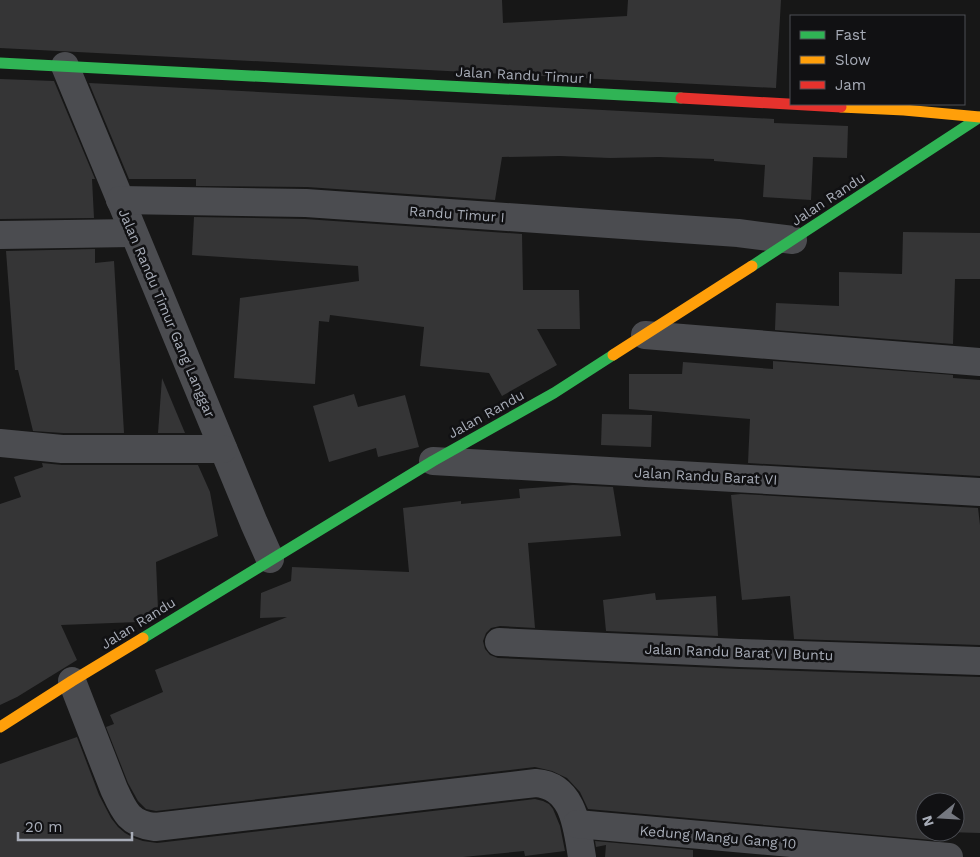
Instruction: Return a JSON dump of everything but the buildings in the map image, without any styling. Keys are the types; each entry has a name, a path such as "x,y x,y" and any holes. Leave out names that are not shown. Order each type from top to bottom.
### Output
{"street":[{"name":"Jalan Randu Timur I","path":"0,63 790,104"},
{"name":"Jalan Randu Timur Gang Langgar","path":"65,66 270,559"},
{"name":"Jalan Randu Timur I","path":"809,105 904,110 980,117"},
{"name":"Jalan Randu","path":"0,727 270,559 433,461 554,393 793,240 980,117"},
{"name":"Randu Timur I","path":"120,200 306,203 729,233 793,240"},
{"path":"0,234 133,232"},
{"path":"645,335 980,362"},
{"path":"0,443 62,449 224,448"},
{"name":"Jalan Randu Barat VI","path":"433,461 980,492"},
{"name":"Jalan Randu Barat VI Buntu","path":"499,642 980,661"},
{"path":"72,681 120,802 134,821 144,826 155,828 536,782 550,785 561,792 569,804 577,824 582,857"},
{"name":"Kedung Mangu Gang 10","path":"577,824 949,857"}],"traffic: fast":[{"path":"0,63 681,98"},
{"path":"752,266 980,117"},
{"path":"143,638 433,461 554,393 613,355"}],"traffic: slow":[{"path":"841,107 904,110 980,117"},
{"path":"613,355 752,266"},
{"path":"0,727 143,638"}],"traffic: jam":[{"path":"681,98 790,104"},
{"path":"805,105 841,107"}]}
